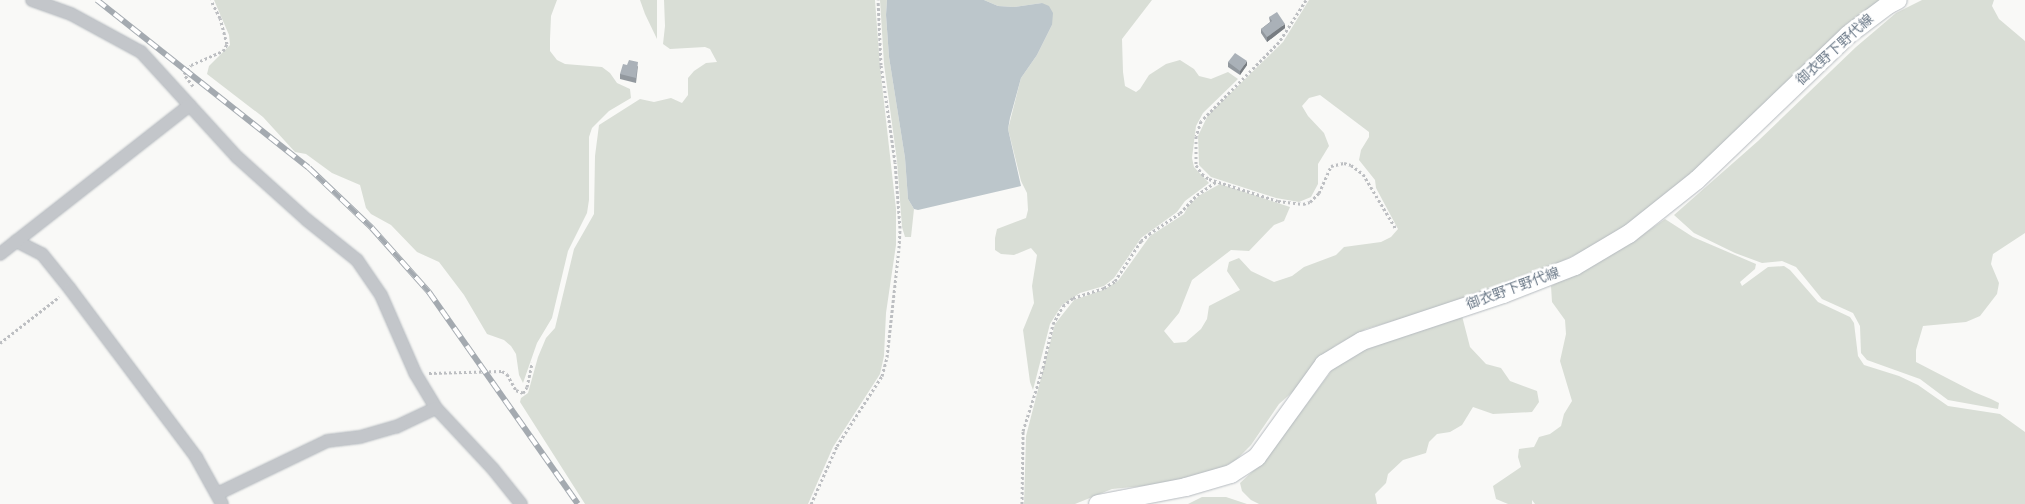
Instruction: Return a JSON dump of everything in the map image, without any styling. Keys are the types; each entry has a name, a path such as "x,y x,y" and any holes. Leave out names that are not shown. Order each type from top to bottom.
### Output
{"main road":[{"name":"御衣野下野代線","path":"1098,504 1186,487 1231,474 1257,457 1324,364 1362,341 1503,294 1576,266 1629,234 1697,180 1848,35 1888,4 1898,0"}],"street":[{"path":"32,0 71,14 141,52 237,157 307,220 357,260 381,295 415,373 436,408 493,469 521,504"},
{"path":"0,254 190,106"},
{"path":"16,241 42,254 70,288 196,456 220,499 327,441 360,437 396,428 436,408"}],"path":[{"path":"190,106 195,89 184,74 191,65 223,51 227,44 220,18 211,0"},
{"path":"810,504 838,446 882,376 887,357 900,248 900,228 895,162 881,65 878,0"},
{"path":"1306,0 1279,42 1201,120 1196,136 1196,165 1202,174 1218,181 1278,201 1303,204 1310,202 1319,193 1331,166 1344,163 1351,165 1363,174 1396,229"},
{"path":"1022,504 1023,431 1043,368 1053,324 1063,306 1073,298 1104,288 1115,281 1145,238 1180,213 1197,195 1218,181"},
{"path":"0,342 70,288"},
{"path":"415,373 502,371 507,374 516,390 523,393 527,387 532,363"}],"shaded area":[{"path":"214,0 557,0 551,16 550,51 557,60 565,64 602,67 610,73 617,83 630,89 631,98 609,111 592,128 589,137 589,200 587,213 568,251 552,318 537,343 523,383 519,375 516,354 511,346 504,340 487,334 464,295 439,262 417,252 391,225 371,214 366,208 360,185 332,173 306,154 295,152 263,117 207,74 209,66 230,45 229,35"},
{"path":"640,0 657,0 657,39 645,14"},
{"path":"664,0 875,0 880,67 896,209 896,245 886,313 884,356 880,374 833,447 808,504 585,504 520,402 521,398 528,393 538,357 546,338 555,328 574,249 594,214 595,156 599,125 640,99 654,102 671,98 682,103 688,95 688,78 694,71 706,63 717,62 710,49 705,47 670,49 663,44 665,26"},
{"path":"880,0 887,0 886,15 889,57 905,158 908,199 914,209 911,237 905,237 902,227 897,161 884,64"},
{"path":"887,0 984,0 998,6 1014,7 1042,3 1049,6 1053,13 1052,25 1037,55 1021,78 1008,129 1021,186 918,210 914,209 908,199 905,158 889,57 886,15"},
{"path":"984,0 1152,0 1122,39 1125,86 1136,92 1149,75 1166,64 1180,60 1194,69 1199,76 1211,79 1228,72 1238,79 1203,113 1196,126 1192,158 1194,167 1209,183 1185,201 1177,212 1141,238 1114,278 1104,286 1080,293 1062,305 1050,324 1033,390 1030,382 1023,330 1034,303 1032,286 1037,255 1031,248 1014,255 1001,254 995,250 995,238 997,229 1026,218 1028,210 1027,193 1021,181 1008,129 1021,78 1037,55 1052,25 1042,3 1014,7 998,6"},
{"path":"1309,0 1880,0 1847,24 1694,175 1642,216 1594,246 1535,274 1442,307 1366,329 1335,346 1315,364 1296,389 1279,404 1251,445 1236,460 1205,477 1185,482 1112,489 1075,504 1024,504 1026,436 1055,324 1074,300 1103,290 1118,281 1150,236 1184,214 1188,206 1200,195 1220,184 1290,207 1284,221 1274,225 1249,251 1231,250 1192,280 1179,313 1164,331 1174,343 1186,342 1201,329 1207,319 1209,306 1240,290 1227,271 1229,262 1239,258 1251,271 1274,282 1292,276 1304,267 1336,255 1344,247 1381,242 1391,237 1398,229 1376,188 1375,180 1359,160 1361,150 1369,137 1369,132 1320,95 1309,98 1302,106 1308,116 1324,133 1329,146 1318,164 1318,184 1311,197 1299,202 1276,198 1211,177 1199,165 1198,136 1208,115 1283,42"},
{"path":"1922,0 1994,0 1992,6 1999,19 2025,41 2025,233 1993,254 1991,264 1999,283 1997,294 1980,316 1966,322 1923,326 1916,350 1916,362 1999,403 1998,409 1948,400 1920,379 1867,360 1861,353 1860,326 1853,313 1822,299 1796,267 1782,261 1762,263 1735,253 1694,233 1674,215 1758,141 1856,47 1896,13"},
{"path":"1665,219 1693,237 1756,264 1755,269 1740,282 1742,286 1768,267 1784,266 1790,270 1818,302 1850,317 1854,323 1858,356 1864,365 1899,376 1918,385 1948,406 2000,414 2025,432 2025,504 1535,504 1532,500 1532,504 1508,504 1496,499 1493,486 1521,467 1518,457 1519,449 1534,447 1539,437 1550,434 1561,426 1564,414 1572,401 1560,361 1566,334 1565,320 1552,302 1551,286 1632,242"},
{"path":"1462,316 1470,347 1486,364 1501,368 1510,381 1537,391 1539,402 1532,412 1493,414 1473,407 1462,425 1450,432 1437,434 1429,442 1426,453 1403,460 1388,474 1386,483 1375,494 1377,504 1259,504 1251,500 1242,491 1240,483 1265,460 1335,366 1372,346"},
{"path":"1202,497 1226,497 1247,504 1188,504"}],"building":[{"path":"1277,12 1285,24 1267,37 1261,29 1272,21 1269,17"},
{"path":"1235,53 1247,61 1240,71 1228,62"},
{"path":"629,60 638,62 636,78 620,74 623,64 627,65"}],"railway":[{"path":"97,0 309,168 372,228 429,292 578,504"}]}
